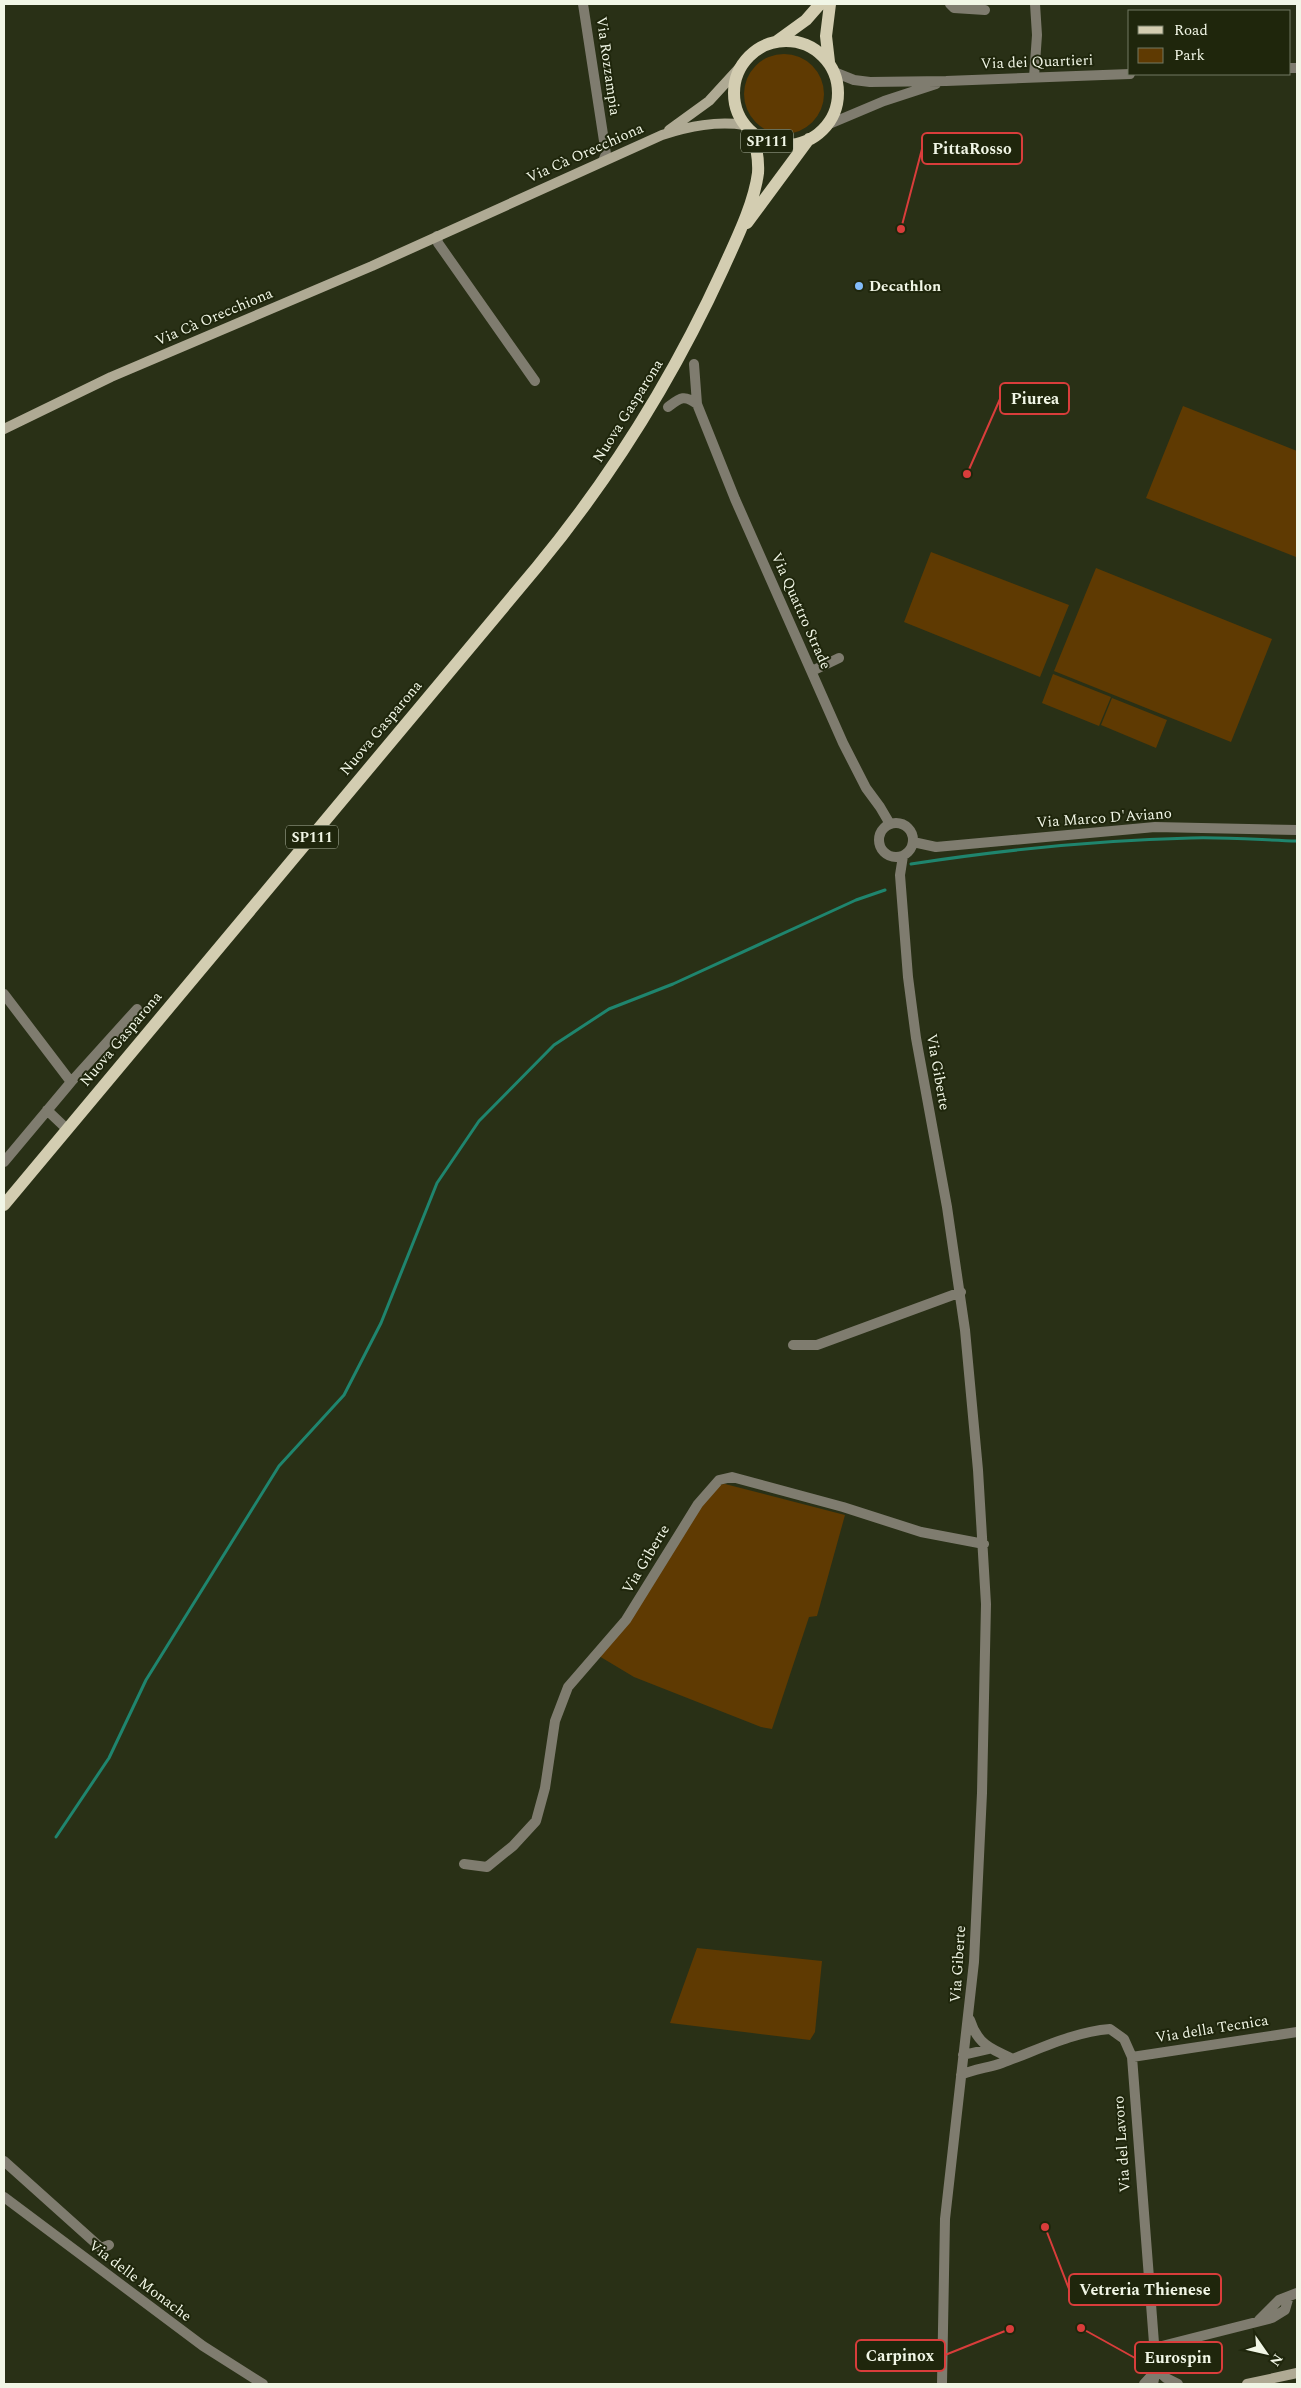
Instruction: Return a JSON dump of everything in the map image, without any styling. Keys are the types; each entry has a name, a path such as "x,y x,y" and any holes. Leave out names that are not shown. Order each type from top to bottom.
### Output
{"main road":[{"name":"Nuova Gasparona","path":"776,42 806,20 820,4"},
{"name":"Nuova Gasparona","path":"736,240 762,200 809,139 827,125 835,110 838,94 826,36 830,4"},
{"name":"Nuova Gasparona","path":"4,1205 567,531 649,411 688,344 736,240 754,191 758,171 757,146 736,106 734,95 736,80 742,65 751,54 762,46 776,42 796,41 814,48 831,67"},
{"name":"Via Cà Orecchiona","path":"662,135 709,101 742,65"},
{"name":"Via Cà Orecchiona","path":"4,430 111,376 437,236 662,135 699,124 730,123 748,128"},
{"name":"Nuova Gasparona","path":"748,128 765,140 779,144 795,144 809,139"},
{"path":"1247,2384 1297,2372"}],"street":[{"name":"Via Rozzampia","path":"583,4 606,154 604,161"},
{"path":"950,4 954,8 985,10"},
{"path":"1034,77 1037,35 1035,4"},
{"name":"Via dei Quartieri","path":"831,67 861,81 946,81 1128,74"},
{"name":"Via dei Quartieri","path":"827,125 884,101 946,81"},
{"path":"437,236 438,243 535,381"},
{"name":"Via Quattro Strade","path":"694,364 697,404 735,499 843,743 866,788 890,824"},
{"path":"668,407 681,397 686,397 697,404"},
{"path":"812,671 838,658"},
{"path":"900,823 909,828 913,842 910,851 903,856 891,856 879,844 881,832 890,824 900,823"},
{"name":"Via Marco D'Aviano","path":"913,842 936,847 1155,828 1297,830"},
{"name":"Via Giberte","path":"903,856 900,875 914,1021 961,1292 984,1544 986,1604 982,1793 969,2016 945,2219 942,2384"},
{"path":"4,994 71,1082"},
{"path":"4,1162 71,1082 137,1009"},
{"path":"47,1110 67,1129"},
{"path":"794,1346 817,1345 961,1292"},
{"name":"Via Giberte","path":"464,1864 487,1867 513,1846 536,1821 545,1788 555,1721 568,1687 626,1620 698,1504 719,1480 732,1477 843,1507 921,1532 984,1544"},
{"path":"969,2016 974,2034 989,2049 1011,2058"},
{"name":"Via del Lavoro","path":"961,2075 1003,2063 1011,2058 1090,2030 1110,2029 1124,2039 1132,2056 1156,2369 1153,2384"},
{"name":"Via della Tecnica","path":"1132,2056 1297,2032"},
{"path":"963,2055 989,2049"},
{"path":"963,2055 974,2065 984,2067"},
{"path":"4,2161 101,2248 110,2245"},
{"name":"Via delle Monache","path":"4,2197 203,2346 263,2384"},
{"path":"1154,2348 1259,2320 1279,2300 1293,2294"},
{"path":"1144,2384 1156,2369 1166,2378 1178,2384"}],"green space":[{"path":"776,54 792,54 806,61 817,72 824,86 824,102 821,109 806,127 792,134 776,134 762,127 751,116 744,102 744,86 751,72 762,61"},
{"path":"1183,406 1297,451 1296,557 1146,498"},
{"path":"931,552 1069,605 1040,677 904,622"},
{"path":"1096,568 1272,639 1231,742 1054,671"},
{"path":"1053,674 1111,697 1099,726 1042,703"},
{"path":"1112,698 1167,720 1156,748 1101,725"},
{"path":"725,1484 845,1515 817,1616 809,1617 772,1729 761,1727 634,1677 599,1656 716,1485"},
{"path":"697,1948 822,1961 815,2032 810,2040 670,2023"}],"waterway":[{"path":"911,864 980,854 1085,843 1204,838 1297,841"},
{"path":"56,1837 109,1758 146,1680 279,1466 344,1395 381,1323 437,1183 479,1121 554,1045 609,1009 673,984 856,900 885,890"}],"place":[{"name":"PittaRosso","path":"901,229"},
{"name":"Decathlon","path":"859,286"},
{"name":"Piurea","path":"967,474"},
{"name":"Vetreria Thienese","path":"1045,2227"},
{"name":"Eurospin","path":"1081,2328"},
{"name":"Carpinox","path":"1010,2329"}]}
